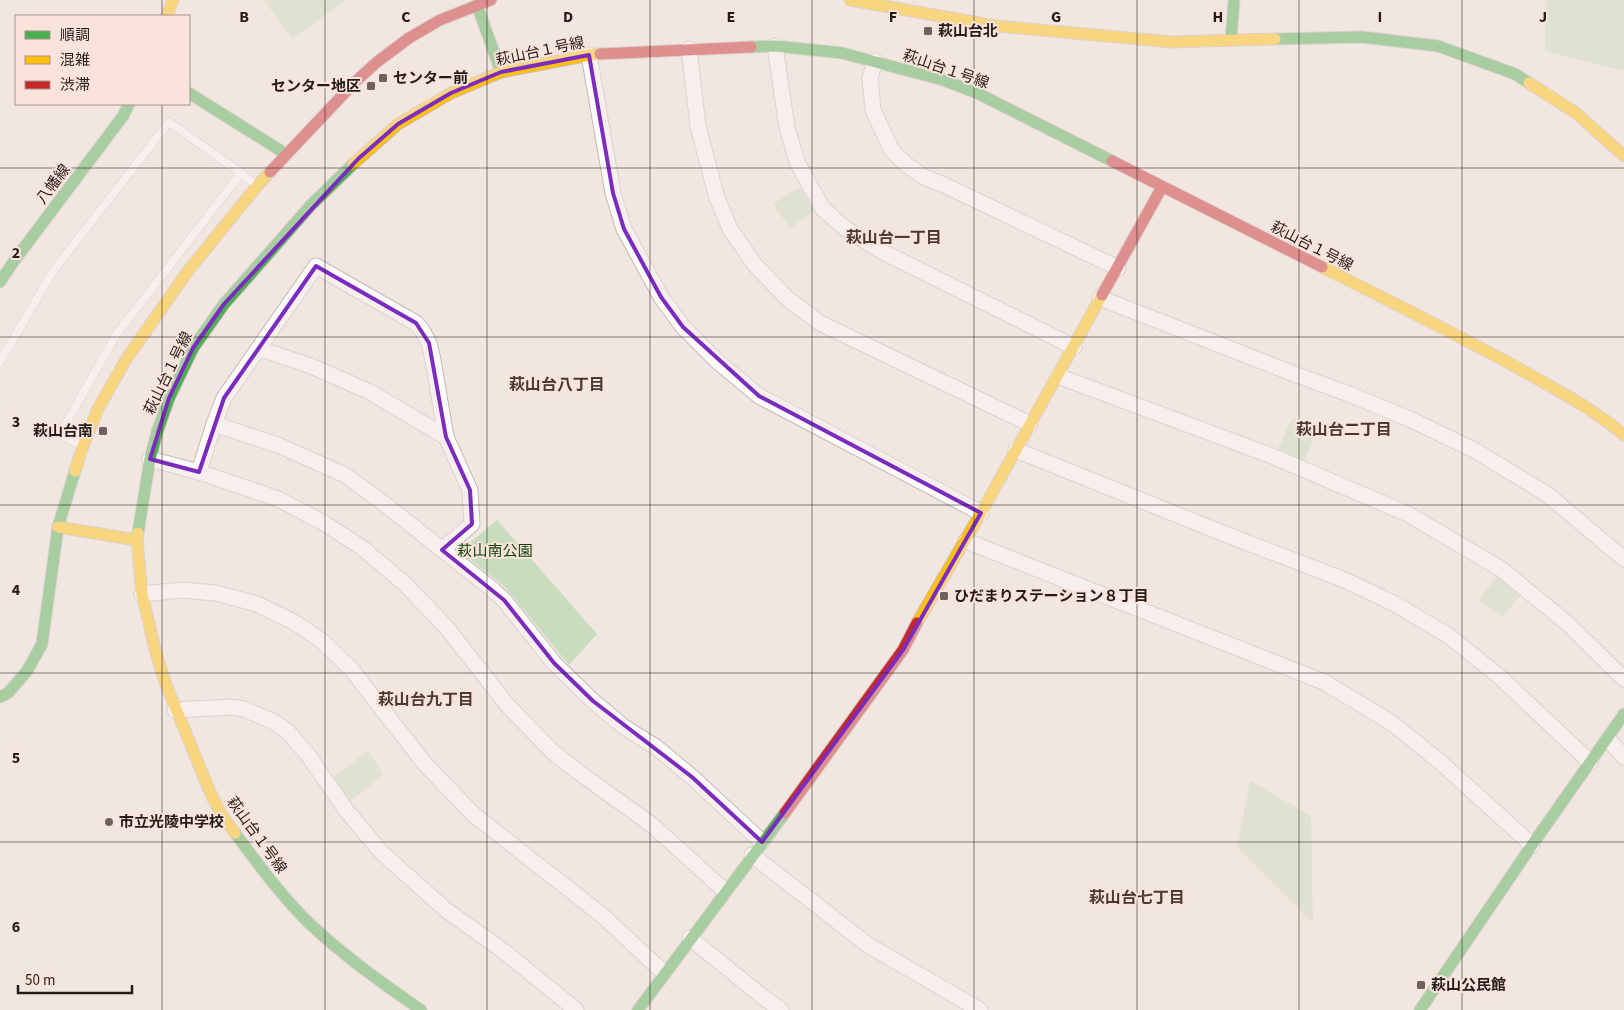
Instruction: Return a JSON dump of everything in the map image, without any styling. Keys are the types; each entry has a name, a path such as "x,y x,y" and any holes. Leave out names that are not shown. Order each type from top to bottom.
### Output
{"street":[{"path":"167,15 172,0"},
{"path":"0,697 8,693 28,671 42,644 58,527 83,446 98,409 127,358 188,271 256,186 355,82 377,62 409,38 432,24 490,0"},
{"path":"850,0 996,26 1172,42 1362,37 1438,46 1515,74 1576,113 1624,156"},
{"path":"1231,40 1234,0"},
{"path":"477,5 501,72"},
{"path":"775,46 786,128 798,164 822,209 846,229 883,252 1074,347"},
{"name":"萩山台１号線","path":"421,1010 357,965 309,923 261,869 221,814 176,710 156,653 142,594 137,540 150,459 157,432 169,398 193,348 224,304 305,212 358,159 398,124 451,93 501,72 588,55 775,46 842,53 942,80 977,93 1472,343 1572,398 1604,418 1624,434"},
{"path":"689,49 698,126 716,195 730,229 755,265 788,299 820,323 1030,424"},
{"path":"588,55 613,193 624,229 661,297 683,327 717,361 759,396 982,514"},
{"path":"874,61 870,78 873,110 892,151 908,166 924,177 1118,268"},
{"path":"190,94 286,154"},
{"name":"八幡線","path":"0,282 123,116 128,105"},
{"path":"640,1009 664,973 752,854 801,792 903,650 933,594 982,514 1162,187"},
{"path":"199,472 224,398 260,349 316,266 416,323 429,343 446,437 470,490 472,524 442,550"},
{"path":"1100,298 1297,376 1358,397 1412,420 1476,451 1548,495 1624,559"},
{"path":"260,349 310,366 370,392 446,437"},
{"path":"1058,376 1272,456 1408,514 1501,569 1567,623 1624,679"},
{"path":"214,424 278,444 345,475 492,588 504,600 554,663 592,701 624,727 656,747 692,777 762,842"},
{"path":"1016,450 1347,581 1394,604 1450,636 1501,678 1590,762"},
{"path":"150,459 199,472 278,499 345,536 376,558 405,584 447,628 508,706 553,752 652,825 725,891"},
{"path":"58,527 137,540"},
{"path":"966,541 1324,682 1392,723 1440,760 1532,845"},
{"path":"142,594 182,590 216,593 257,604 294,622 322,641 350,668 425,764 473,814 603,916 664,973"},
{"path":"176,710 231,707 244,709 274,722 287,731 308,755 346,810 381,852 446,910 504,952 576,1010"},
{"path":"1420,1010 1624,714"},
{"path":"1608,739 1624,757"},
{"path":"752,854 868,944 980,1010"},
{"path":"690,938 781,1010"}],"lane":[{"path":"0,362 53,271 168,122 241,173 256,186"},
{"path":"83,446 60,434 116,335 241,173"}],"highlighted area":[{"path":"589,55 613,193 624,229 661,297 683,327 759,396 981,513 903,650 762,842 692,777 593,701 554,663 504,600 442,550 472,524 470,490 446,437 429,343 416,323 316,266 224,398 199,472 150,459 169,398 193,348 224,304 358,159 398,124 451,93 501,72"}],"green space":[{"path":"264,0 346,0 292,39"},
{"path":"1546,0 1624,0 1624,71 1545,51"},
{"path":"800,187 814,211 790,228 773,204"},
{"path":"1292,418 1318,429 1304,462 1277,452"},
{"name":"萩山南公園","path":"497,520 597,634 569,665 506,588 460,551"},
{"path":"1499,573 1525,590 1502,617 1479,600"},
{"path":"368,751 383,774 350,802 334,777"},
{"path":"1250,781 1311,816 1313,923 1237,847"}],"traffic: fast":[{"path":"1231,40 1234,0"},
{"path":"477,5 501,72"},
{"path":"1275,39 1362,37 1438,46 1515,74 1529,83"},
{"path":"751,47 775,46 842,53 943,80 977,93 1112,161"},
{"path":"190,94 286,154"},
{"path":"0,282 123,116 128,105"},
{"path":"138,533 150,459 157,432 169,398 193,348 224,304 311,205 353,164"},
{"path":"0,697 8,693 27,671 42,644 58,527 75,471"},
{"path":"1420,1010 1624,714"},
{"path":"638,1010 785,813"},
{"path":"235,833 280,892 310,924 350,958 421,1010"}],"traffic: slow":[{"path":"167,15 173,0"},
{"path":"850,0 996,26 1172,42 1275,39"},
{"path":"353,164 398,124 451,93 501,72 600,54"},
{"path":"1529,83 1576,113 1624,156"},
{"path":"75,471 98,409 127,358 188,271 270,172"},
{"path":"1322,267 1518,368 1586,407 1624,435"},
{"path":"917,623 981,513 1102,295"},
{"path":"58,527 137,540"},
{"path":"138,533 142,594 165,682 210,792 221,814 235,833"}],"traffic: jam":[{"path":"270,172 355,82 377,62 409,38 440,20 491,0"},
{"path":"600,54 751,47"},
{"path":"1112,161 1322,267"},
{"path":"1102,295 1162,187"},
{"path":"785,813 903,650 917,623"}],"place":[{"name":"萩山台北","path":"928,31"},
{"name":"センター前","path":"383,78"},
{"name":"センター地区","path":"371,86"},
{"name":"萩山台南","path":"103,431"},
{"name":"ひだまりステーション８丁目","path":"944,596"},
{"name":"市立光陵中学校","path":"109,822"},
{"name":"萩山公民館","path":"1421,985"}],"district":[{"name":"萩山台一丁目","path":"894,237"},
{"name":"萩山台八丁目","path":"557,384"},
{"name":"萩山台二丁目","path":"1344,429"},
{"name":"萩山台九丁目","path":"426,699"},
{"name":"萩山台七丁目","path":"1137,897"}]}
